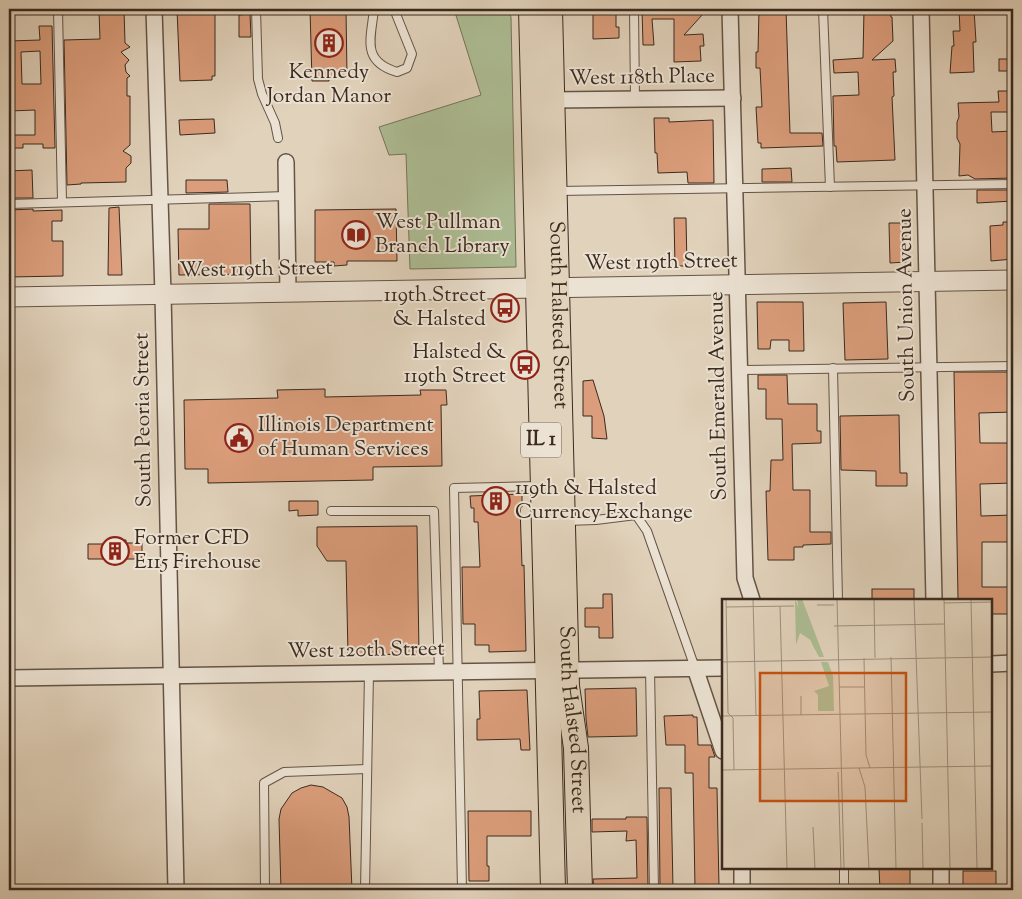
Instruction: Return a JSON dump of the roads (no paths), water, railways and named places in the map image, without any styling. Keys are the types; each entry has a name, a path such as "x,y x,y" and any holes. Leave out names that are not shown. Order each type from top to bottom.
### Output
{"main road":[{"name":"South Halsted Street","path":"531,9 563,521 556,670 553,890"},
{"name":"South Halsted Street","path":"550,9 554,191 547,287 542,486 556,670 566,686 576,748 580,890"}],"street":[{"name":"South Peoria Street","path":"154,9 163,294 176,890"},
{"name":"South Emerald Avenue","path":"730,9 745,578 752,599"},
{"name":"South Union Avenue","path":"921,9 934,599"},
{"name":"West 118th Place","path":"552,100 733,98"},
{"path":"286,162 288,292"},
{"name":"West 119th Street","path":"9,297 1013,280"},
{"path":"992,664 1013,664"},
{"path":"695,668 722,747"},
{"name":"West 120th Street","path":"9,678 722,668"},
{"path":"742,869 742,890"},
{"path":"941,869 941,890"}],"lane":[{"path":"58,9 62,202"},
{"path":"256,9 258,79 262,94 275,123 278,138"},
{"path":"374,9 372,54 381,66 397,72 408,68 412,54 394,9"},
{"path":"634,9 636,99"},
{"path":"823,9 830,187"},
{"path":"554,191 1013,184"},
{"path":"9,204 287,196"},
{"path":"740,370 1013,366"},
{"path":"833,368 838,599"},
{"path":"462,890 454,488 542,486"},
{"path":"332,511 434,511 439,672"},
{"path":"563,521 596,520 636,515 647,531 695,668"},
{"path":"650,669 654,890"},
{"path":"364,890 369,672"},
{"path":"265,890 264,783 284,772 367,769"},
{"path":"844,869 844,890"}],"place":[{"name":"Kennedy Jordan Manor","path":"329,43"},
{"name":"West Pullman Branch Library","path":"356,235"},
{"name":"119th Street & Halsted","path":"505,308"},
{"name":"Halsted & 119th Street","path":"525,365"},
{"name":"Illinois Department of Human Services","path":"239,438"},
{"name":"119th & Halsted Currency Exchange","path":"496,501"},
{"name":"Former CFD E115 Firehouse","path":"115,551"}]}
